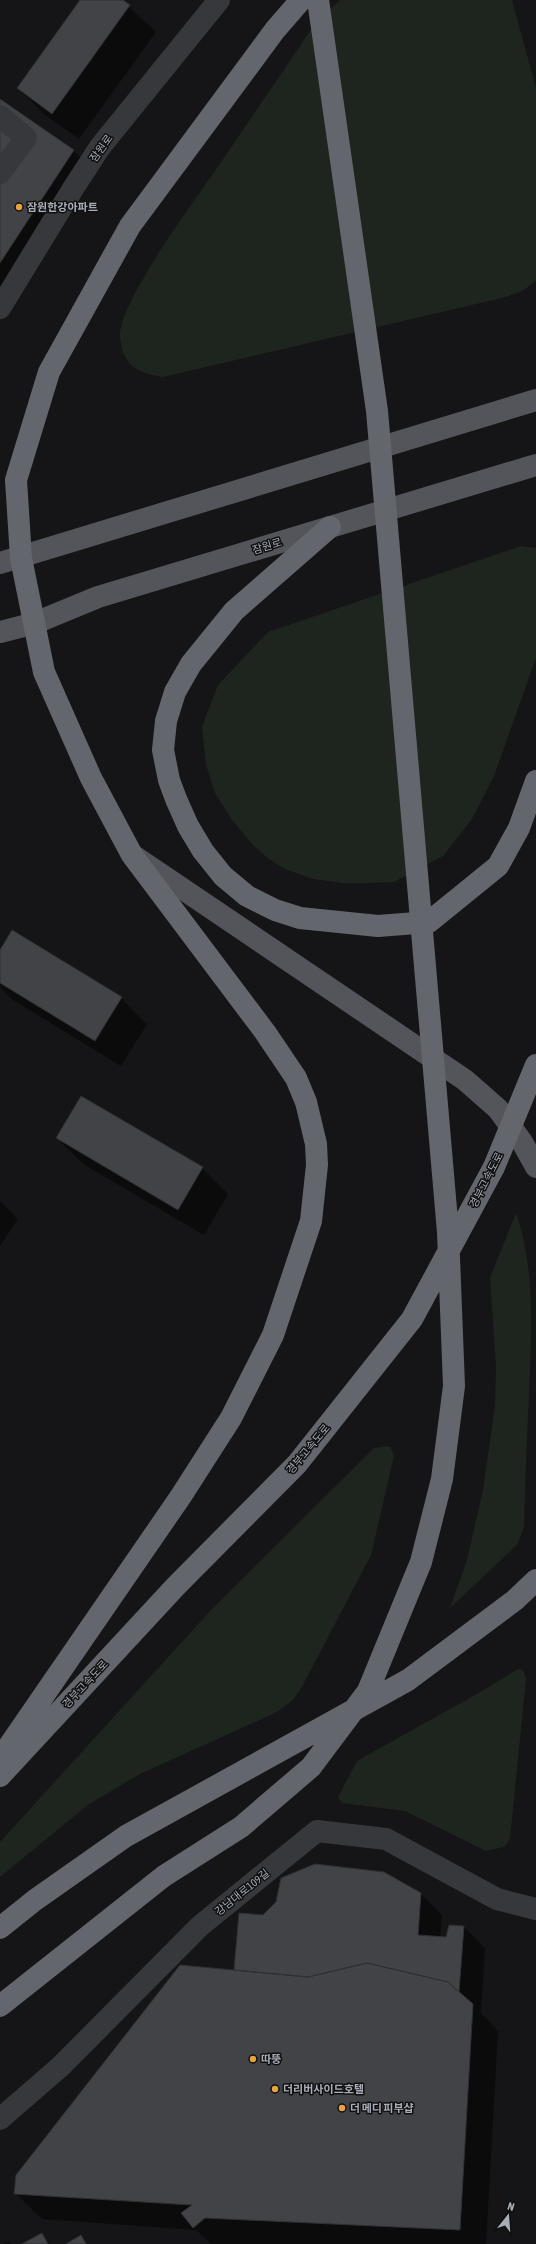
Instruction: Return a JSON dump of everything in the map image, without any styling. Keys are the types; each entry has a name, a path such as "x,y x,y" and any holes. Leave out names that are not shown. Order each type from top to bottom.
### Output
{"highway":[{"path":"0,1759 181,1496 231,1418 273,1335 311,1221 317,1165 316,1144 306,1102 296,1078 265,1032 132,855 91,778 44,672 21,558 16,480 49,372 130,226 275,30 301,0"},
{"path":"0,2006 164,1876 241,1827 311,1767 368,1691 421,1562 442,1479 454,1386 448,1232 377,411 318,0"},
{"path":"330,527 234,611 191,664 175,692 166,722 163,750 169,780 176,799 188,826 203,852 223,876 247,896 275,910 300,918 378,926 429,922 498,866 519,828 536,781"},
{"name":"경부고속도로","path":"0,1776 176,1586 297,1464 412,1319 494,1167 535,1069"},
{"path":"0,1928 35,1900 126,1836 408,1680 516,1600 536,1580"}],"main road":[{"path":"0,563 21,558 536,400"},
{"name":"잠원로","path":"0,632 35,623 98,597 536,465"},
{"path":"132,855 465,1080 498,1109 522,1142 536,1167"}],"street":[{"name":"잠원로","path":"0,308 100,147 219,0"},
{"path":"0,116 26,138 0,172"},
{"name":"강남대로109길","path":"0,2119 61,2066 200,1926 317,1831 386,1838 496,1899 536,1909"}],"shaded area":[{"path":"340,0 512,0 536,88 536,280 524,290 506,297 163,377 138,370 132,366 124,354 120,336 123,320 144,276 176,226 314,25"},
{"path":"521,546 536,548 536,658 494,776 472,819 443,856 394,882 367,883 342,883 313,879 285,869 269,859 253,845 232,820 215,793 206,765 202,727 218,685 268,632"},
{"path":"516,1213 527,1257 531,1303 531,1350 524,1526 517,1545 450,1608 467,1560 483,1490 495,1406 496,1367 490,1278"},
{"path":"390,1446 394,1456 371,1555 303,1685 293,1700 277,1712 140,1774 89,1804 0,1877 0,1842 211,1610 374,1448"},
{"path":"518,1669 523,1670 526,1679 510,1839 504,1847 486,1851 405,1811 342,1803 338,1797 357,1761 482,1691"}],"building":[{"path":"80,0 123,0 130,5 52,114 17,88"},
{"name":"잠원한강아파트","path":"0,99 74,150 0,263"},
{"path":"12,930 122,997 95,1041 0,983 0,950"},
{"path":"81,1096 203,1167 178,1210 56,1138"},
{"path":"315,1864 384,1872 421,1893 418,1935 446,1937 449,1925 464,1926 459,1992 448,1982 367,1963 308,1977 234,1970 239,1913 263,1915 276,1902 281,1878"},
{"name":"더리버사이드호텔","path":"367,1963 448,1982 473,2004 460,2230 205,2218 193,2228 181,2213 192,2205 14,2194 16,2175 180,1965 308,1977"},
{"path":"42,2233 48,2244 22,2244"},
{"path":"81,2235 86,2244 66,2244"}],"place":[{"name":"잠원한강아파트","path":"19,207"},
{"name":"따뚱","path":"253,2059"},
{"name":"더리버사이드호텔","path":"275,2089"},
{"name":"더 메디 피부샵","path":"342,2108"}]}
